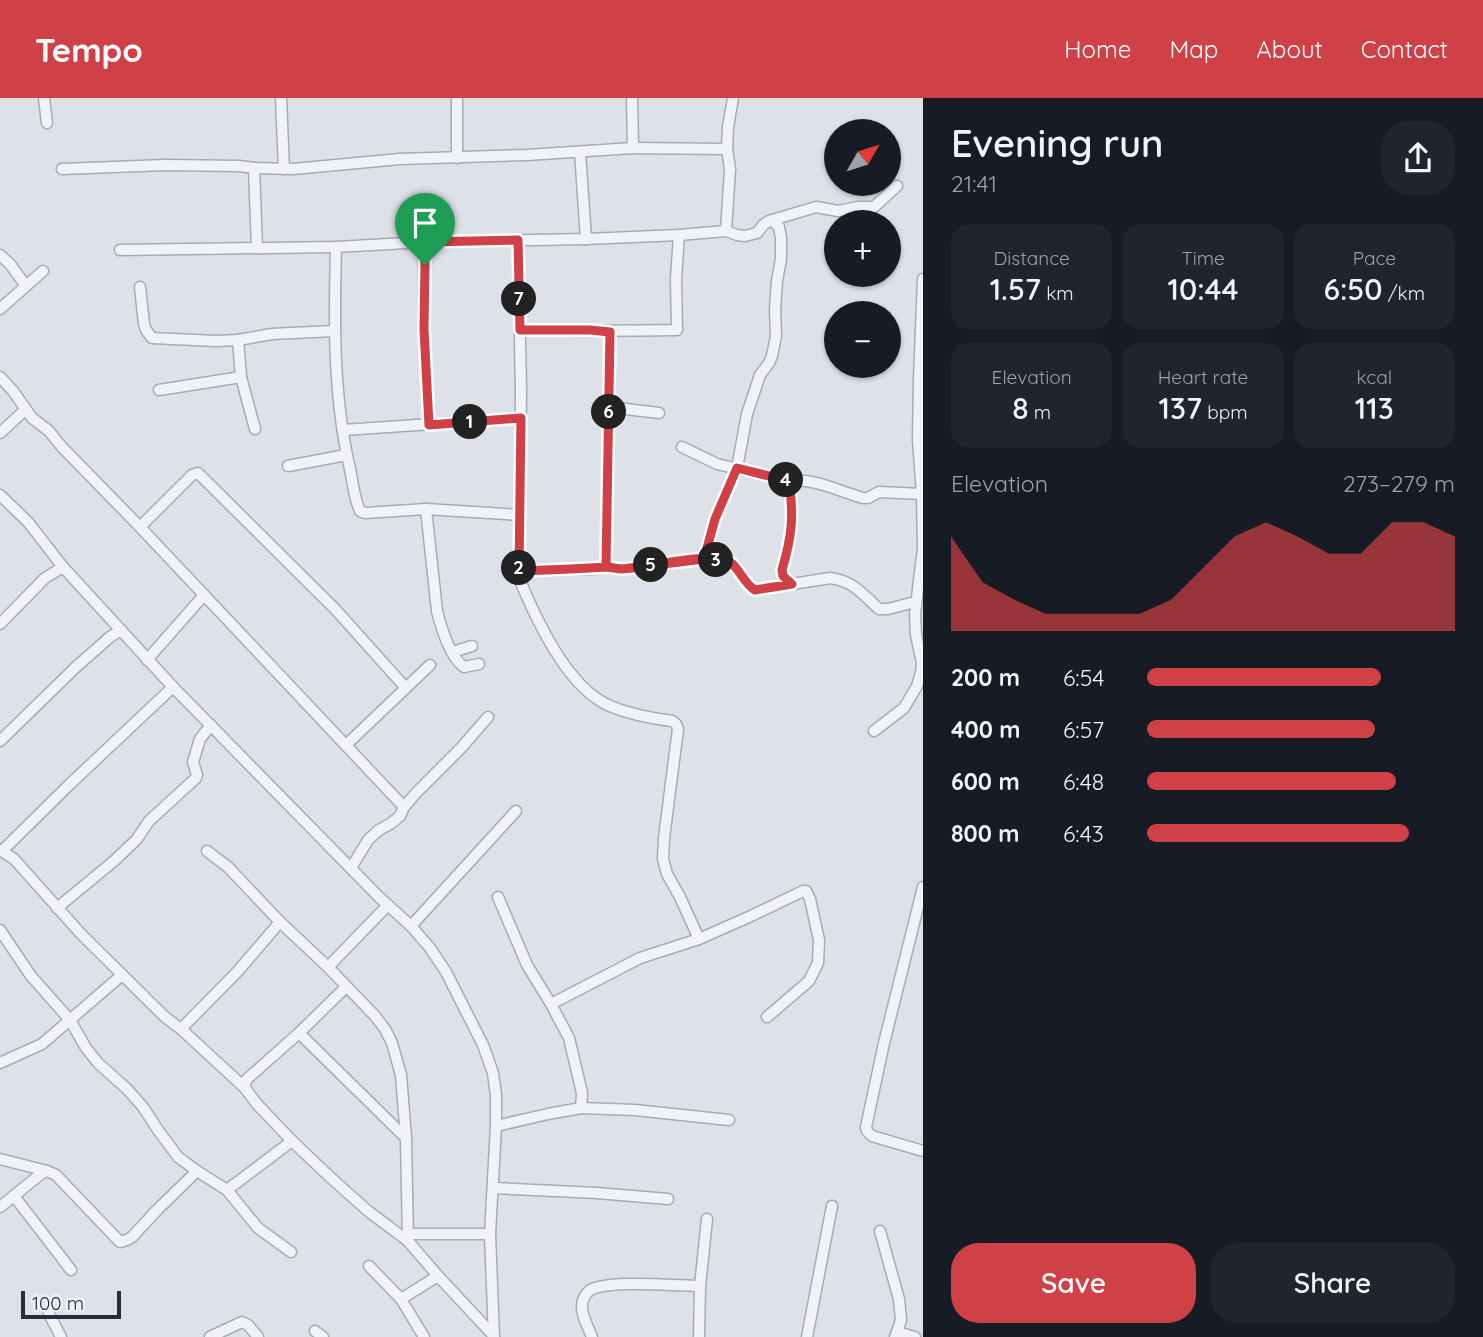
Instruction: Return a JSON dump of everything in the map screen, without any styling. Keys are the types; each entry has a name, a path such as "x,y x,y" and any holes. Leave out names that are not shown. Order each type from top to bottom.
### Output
{"street":[{"path":"44,98 47,123"},
{"path":"281,98 284,169"},
{"path":"457,98 457,158"},
{"path":"632,98 633,148"},
{"path":"726,231 730,169 728,127 733,98"},
{"path":"62,169 165,165 284,169 400,159 633,148 727,149"},
{"path":"580,152 586,239"},
{"path":"254,168 257,248"},
{"path":"120,250 336,247 424,242 679,236 726,231 751,236 772,220 816,207 842,211 874,207 886,196"},
{"path":"704,559 715,519 737,468 747,414 760,375 772,356 776,336 775,309 782,238 779,227 772,220"},
{"path":"520,330 677,330 679,236"},
{"path":"518,240 521,583 557,655 576,680 600,702 676,724 676,756 663,859 667,874 699,939"},
{"path":"424,242 424,329 429,425"},
{"path":"336,247 334,331 337,392 346,455 360,511 365,513 426,509 520,515"},
{"path":"0,255 26,286"},
{"path":"0,309 43,271"},
{"path":"874,731 904,708 917,686 922,663 916,635 915,602 923,548 918,440 921,412 919,380 923,279"},
{"path":"140,287 144,324 152,338 216,341 272,334 334,331"},
{"path":"606,567 610,332"},
{"path":"238,340 240,377 255,429"},
{"path":"0,377 32,418 49,431 404,807"},
{"path":"159,390 240,377"},
{"path":"609,407 659,413"},
{"path":"0,433 25,410"},
{"path":"343,430 521,418"},
{"path":"682,447 710,461 789,481 823,484 863,498 879,492 922,494"},
{"path":"288,466 346,455"},
{"path":"140,527 192,475 198,473 335,609 405,687"},
{"path":"789,481 792,527 782,570 783,576 792,584"},
{"path":"0,495 28,522 63,567 147,660 411,926 446,972 483,1045 493,1073 496,1095 490,1234 494,1337"},
{"path":"426,509 440,622 460,664 464,667 478,664"},
{"path":"519,571 606,567 622,569 704,559 732,564 750,588 755,590 830,578 857,588 882,609 915,602"},
{"path":"2,616 45,578 63,567"},
{"path":"147,660 204,595"},
{"path":"0,741 101,644 121,631"},
{"path":"452,652 471,646"},
{"path":"346,745 430,665"},
{"path":"173,687 1,850 20,866 57,908 165,1017 245,1088 292,1141 368,1211 408,1238 438,1276 494,1337"},
{"path":"351,868 368,840 400,816 404,807 488,717"},
{"path":"57,908 114,861 137,839 149,821 196,778 193,762 200,739 211,725"},
{"path":"411,926 516,811"},
{"path":"207,851 228,867 280,922 328,967 385,1029 401,1075 406,1138 408,1238"},
{"path":"923,887 887,1029 866,1131 872,1136 923,1151"},
{"path":"551,1004 640,958 699,939 803,891 808,892 819,940 818,963 809,981 767,1017"},
{"path":"498,897 527,965 569,1038 582,1093 581,1108"},
{"path":"328,967 388,905"},
{"path":"181,1030 238,971 280,922"},
{"path":"0,932 31,976 70,1020 86,1048 98,1063 136,1098 178,1157 227,1190 258,1228 291,1252"},
{"path":"0,1063 41,1044 122,975"},
{"path":"245,1088 246,1080 346,987"},
{"path":"299,1032 406,1138"},
{"path":"496,1126 581,1108 635,1110 729,1120"},
{"path":"227,1190 292,1141"},
{"path":"0,1159 56,1175 120,1242 132,1237 197,1171"},
{"path":"0,1207 47,1171"},
{"path":"494,1188 668,1199"},
{"path":"14,1196 71,1270"},
{"path":"807,1337 832,1206"},
{"path":"699,1337 707,1219"},
{"path":"880,1231 900,1299 901,1320 896,1335 915,1337"},
{"path":"408,1238 490,1234"},
{"path":"369,1266 401,1298 424,1337"},
{"path":"401,1298 438,1276"},
{"path":"592,1337 583,1315 582,1304 589,1291 607,1285 701,1286"},
{"path":"49,1314 61,1337"},
{"path":"210,1337 242,1322 258,1337"}],"route":[{"path":"425,265 424,242 518,240 520,330 610,332 606,567 622,569 704,559 715,519 737,468 789,481 792,527 782,570 783,576 792,584 755,590 750,588 732,564 704,559 622,569 606,567 519,571 521,418 429,425 424,329 425,265"}]}
